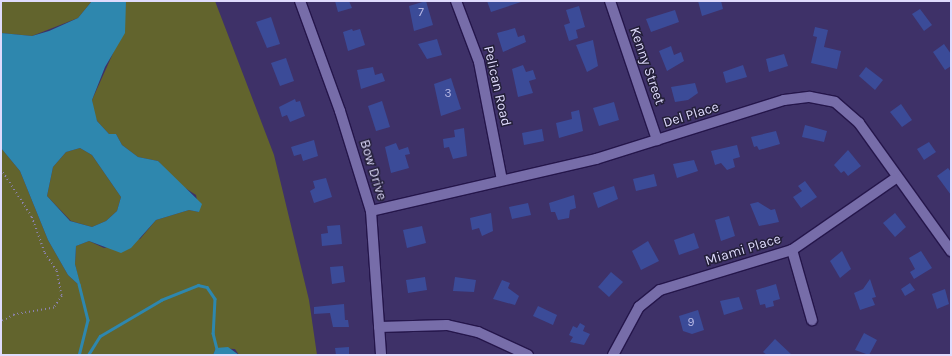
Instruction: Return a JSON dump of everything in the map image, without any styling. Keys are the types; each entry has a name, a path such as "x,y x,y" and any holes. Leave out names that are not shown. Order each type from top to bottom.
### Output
{"street":[{"name":"Bow Drive","path":"300,1 354,154 371,211 381,355"},
{"name":"Pelican Road","path":"456,1 479,62 502,180"},
{"name":"Kenny Street","path":"612,2 657,140"},
{"name":"Del Place","path":"371,211 596,159 784,100 810,97 835,102 859,123 896,178 951,252"},
{"name":"Miami Place","path":"613,355 639,307 660,290 792,250 896,178"},
{"path":"792,250 812,320"},
{"path":"379,327 448,325 478,332 528,355"}],"path":[{"path":"1,169 32,217 45,253 57,271 62,296 54,308 14,316 1,322"}],"green space":[{"path":"1,1 92,1 78,18 32,36 1,33"},
{"path":"126,1 215,1 274,155 309,300 317,355 239,355 235,349 216,348 213,355 1,355 1,148 20,171 48,240 68,275 80,286 75,264 76,246 89,241 104,248 140,239 156,220 189,210 199,212 196,195 179,184 158,161 138,157 122,145 116,134 109,134 97,121 93,111 92,100 123,31"},
{"path":"80,148 92,155 121,197 117,211 106,221 92,227 71,221 47,196 53,167 66,152"}],"water":[{"path":"92,1 126,1 125,33 105,67 92,100 97,121 109,134 116,134 122,145 138,157 158,161 202,204 199,212 189,210 156,220 131,248 121,253 89,241 76,246 75,264 81,287 68,275 48,240 20,171 1,148 1,33 32,36 49,31 78,18","holes":["80,148 92,155 121,197 117,211 106,221 92,227 70,221 47,196 53,167 66,152"]},
{"path":"228,347 239,355 213,355 216,348"}],"building":[{"path":"335,1 349,1 352,8 338,12"},
{"path":"426,1 433,25 414,31 409,6"},
{"path":"487,1 521,1 521,2 491,12"},
{"path":"698,1 721,1 723,9 702,16"},
{"path":"579,6 585,27 576,30 578,38 569,41 564,25 570,23 566,10"},
{"path":"920,9 932,25 924,31 912,14"},
{"path":"675,10 679,22 651,32 646,19"},
{"path":"271,17 280,44 267,48 256,22"},
{"path":"815,27 828,30 824,47 841,51 837,69 811,63 817,37 813,36"},
{"path":"515,28 518,37 524,35 526,42 503,52 497,33"},
{"path":"352,29 353,31 360,29 365,45 348,51 343,32"},
{"path":"437,39 442,55 427,59 418,44"},
{"path":"593,40 598,66 587,72 576,45"},
{"path":"944,44 951,54 951,66 945,70 933,52"},
{"path":"671,46 674,55 681,52 684,61 667,71 659,51"},
{"path":"784,54 788,66 769,72 766,59"},
{"path":"286,58 294,81 280,86 271,63"},
{"path":"523,65 526,72 533,70 536,79 529,81 533,93 518,97 512,69"},
{"path":"743,65 747,77 726,83 723,72"},
{"path":"373,67 375,75 382,73 385,81 361,89 357,70"},
{"path":"866,67 883,80 875,90 859,76"},
{"path":"451,78 461,109 441,116 434,84"},
{"path":"695,83 698,93 688,100 675,102 671,87"},
{"path":"295,99 296,102 300,101 305,116 290,122 287,115 282,117 279,107"},
{"path":"382,101 390,127 376,131 368,106"},
{"path":"614,102 619,120 599,126 593,108"},
{"path":"901,104 912,120 902,127 890,112"},
{"path":"579,110 583,131 559,138 556,123 572,119 571,112"},
{"path":"805,125 827,131 824,142 802,137"},
{"path":"464,128 467,156 453,159 449,147 444,148 443,139 455,137 454,130"},
{"path":"542,129 544,141 524,145 522,133"},
{"path":"776,131 780,144 759,150 757,146 754,147 751,137"},
{"path":"314,140 318,156 303,161 301,154 294,156 291,147"},
{"path":"929,142 936,152 924,160 917,149"},
{"path":"396,143 399,150 408,147 410,154 405,155 409,168 391,173 385,147"},
{"path":"737,145 740,157 733,159 735,167 727,170 721,163 715,165 711,151"},
{"path":"848,150 861,166 848,176 844,171 841,173 834,165"},
{"path":"694,160 698,171 677,178 673,164"},
{"path":"948,168 951,172 951,195 937,176"},
{"path":"654,174 657,186 636,191 633,179"},
{"path":"326,178 332,197 314,203 310,191 315,188 313,181"},
{"path":"805,181 817,197 801,208 793,197 802,191 798,186"},
{"path":"614,186 618,199 598,208 593,193"},
{"path":"574,195 576,208 570,210 569,218 558,220 555,212 551,212 549,203"},
{"path":"758,202 771,210 775,209 779,222 759,226 750,204"},
{"path":"528,203 531,215 512,219 509,207"},
{"path":"491,213 493,231 482,236 479,228 472,230 470,218"},
{"path":"895,213 906,227 895,237 883,223"},
{"path":"729,216 735,236 721,241 715,220"},
{"path":"340,225 342,244 322,246 321,234 328,233 327,226"},
{"path":"422,226 426,243 407,248 403,230"},
{"path":"694,233 699,248 679,255 674,240"},
{"path":"648,241 659,261 641,270 632,251"},
{"path":"842,251 851,269 840,278 830,261"},
{"path":"921,251 932,268 914,279 910,272 915,269 909,258"},
{"path":"343,266 345,282 332,284 330,267"},
{"path":"611,272 623,282 609,297 598,287"},
{"path":"425,277 427,290 408,293 406,280"},
{"path":"455,277 476,280 474,292 453,291"},
{"path":"870,279 876,297 872,298 875,305 860,310 854,293 863,289"},
{"path":"502,280 510,283 508,288 519,296 515,305 493,299"},
{"path":"910,283 915,290 905,296 901,289"},
{"path":"776,284 780,299 773,301 774,306 766,308 765,304 760,305 756,290"},
{"path":"945,289 949,304 937,309 932,294"},
{"path":"739,297 743,309 724,315 720,301"},
{"path":"344,304 345,320 348,320 349,327 333,327 330,313 314,314 314,307"},
{"path":"538,306 557,315 553,325 533,316"},
{"path":"698,310 704,330 692,334 683,331 679,316"},
{"path":"580,323 585,326 583,331 590,334 584,345 570,342 573,337 569,335 573,326 577,328"},
{"path":"864,333 877,340 869,355 855,350"},
{"path":"775,339 792,355 767,355 763,352"},
{"path":"349,347 349,355 336,355 335,348"}],"waterway":[{"path":"79,284 88,320 79,355"},
{"path":"88,355 100,336 161,300 198,285 207,287 215,299 213,333 217,349"}]}
